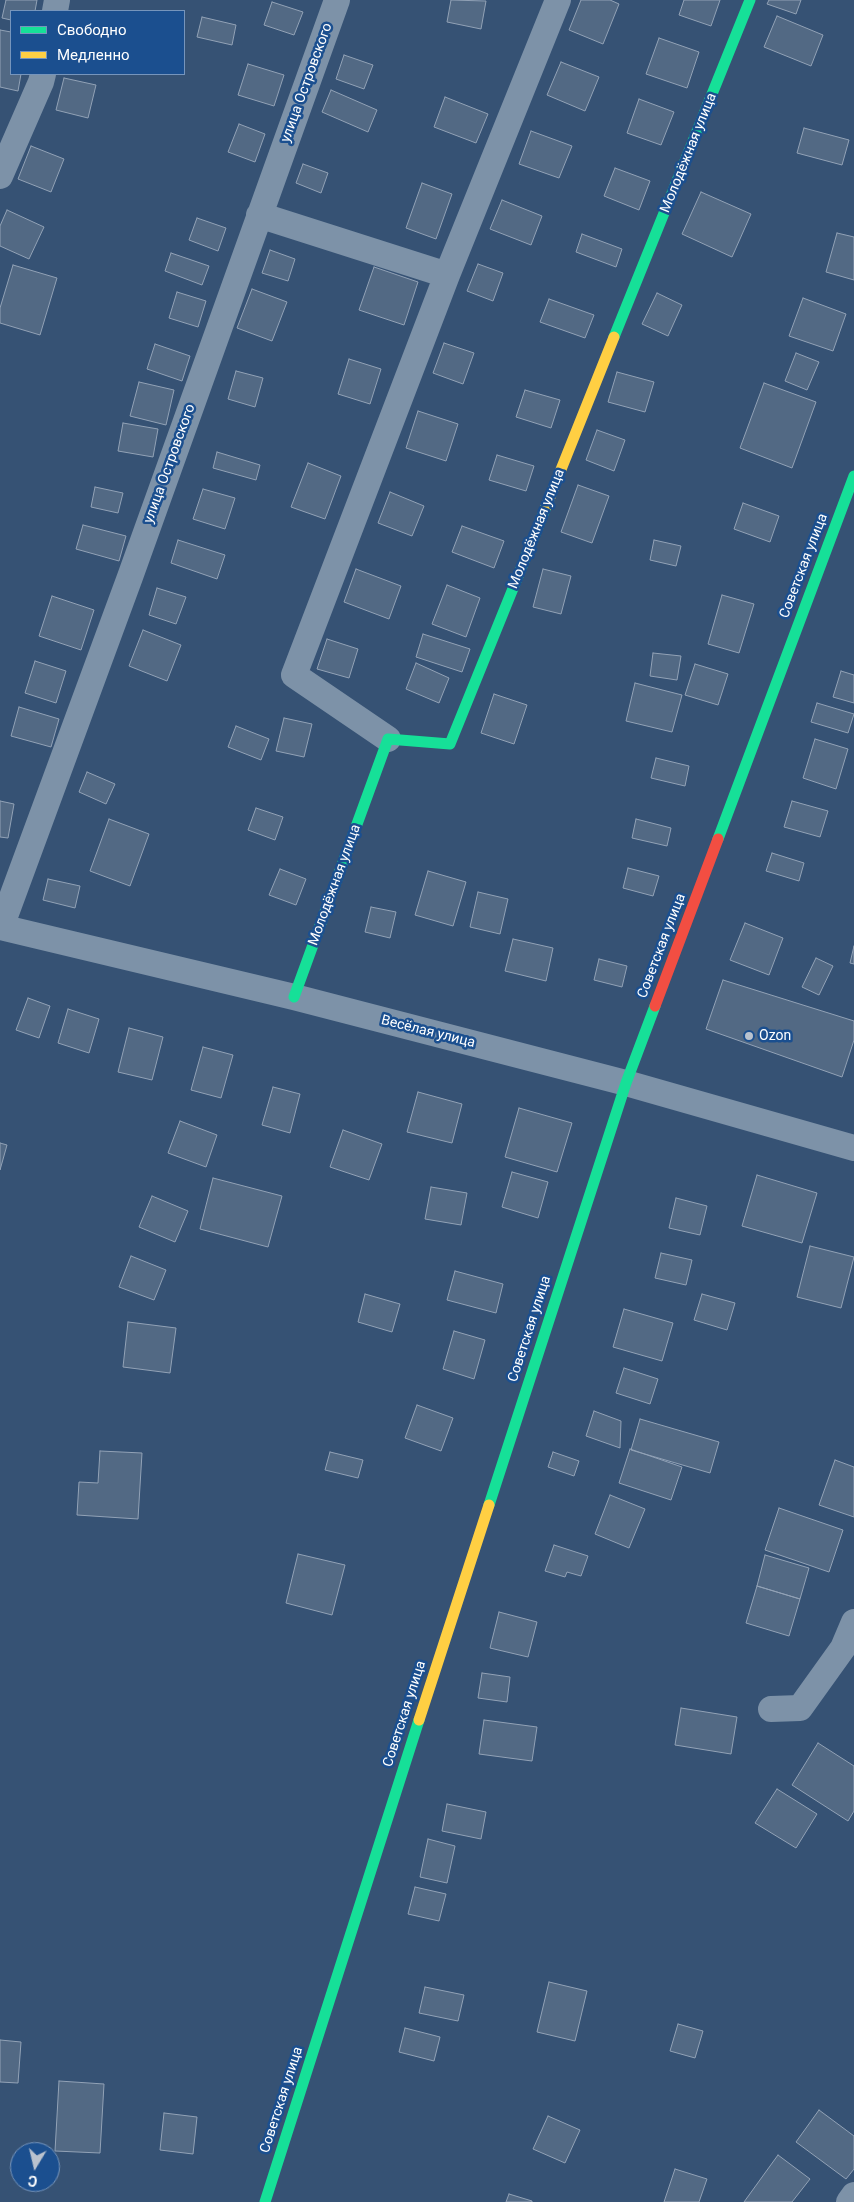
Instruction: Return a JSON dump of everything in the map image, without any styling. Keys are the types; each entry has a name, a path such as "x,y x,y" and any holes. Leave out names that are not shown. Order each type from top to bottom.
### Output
{"main road":[{"name":"Молодёжная улица","path":"294,998 388,739 450,744 750,0"},
{"name":"Советская улица","path":"265,2202 626,1082 854,476"}],"street":[{"name":"улица Островского","path":"0,927 130,577 337,0"},
{"path":"388,739 294,675 446,274 558,0"},
{"path":"0,176 43,75"},
{"path":"259,215 446,274"},
{"name":"Весёлая улица","path":"0,927 294,998 626,1082 854,1148"},
{"path":"771,1710 800,1708 843,1648 854,1622"},
{"path":"849,2202 854,2195"}],"building":[{"path":"6,0 37,0 35,10 10,10 10,20 2,18"},
{"path":"451,0 486,1 481,29 447,22"},
{"path":"581,0 610,0 619,4 603,44 569,30"},
{"path":"684,0 720,0 711,26 679,15"},
{"path":"769,0 801,0 796,14 767,4"},
{"path":"272,2 303,12 294,35 264,25"},
{"path":"777,16 823,35 811,66 764,47"},
{"path":"202,17 236,25 232,45 197,37"},
{"path":"0,30 10,32 10,75 21,75 18,91 0,87"},
{"path":"659,38 699,52 687,88 646,74"},
{"path":"344,55 373,65 364,89 336,79"},
{"path":"561,62 599,77 585,111 547,95"},
{"path":"248,64 284,75 274,106 238,95"},
{"path":"64,78 96,85 88,118 56,110"},
{"path":"331,90 377,110 368,132 322,112"},
{"path":"445,97 488,114 476,143 434,127"},
{"path":"639,99 674,112 661,145 627,133"},
{"path":"239,124 265,134 255,162 228,152"},
{"path":"804,128 849,140 842,165 797,153"},
{"path":"531,131 572,146 559,178 519,164"},
{"path":"31,146 64,159 51,192 18,179"},
{"path":"303,164 328,173 321,193 296,183"},
{"path":"615,168 650,181 639,210 604,196"},
{"path":"422,183 452,194 436,239 406,228"},
{"path":"701,192 751,214 732,257 682,234"},
{"path":"502,200 542,216 531,245 490,229"},
{"path":"7,210 44,227 29,259 0,246 0,226"},
{"path":"197,218 226,228 218,251 189,240"},
{"path":"837,233 854,237 854,280 826,272"},
{"path":"582,234 622,249 616,267 576,252"},
{"path":"270,250 295,259 288,281 262,273"},
{"path":"171,253 209,266 202,285 165,271"},
{"path":"478,264 503,273 493,301 467,291"},
{"path":"13,265 57,278 40,335 0,323 0,308"},
{"path":"374,267 418,282 404,325 359,310"},
{"path":"252,289 287,302 272,341 237,328"},
{"path":"177,292 206,301 198,327 169,318"},
{"path":"657,293 682,305 668,336 642,324"},
{"path":"803,298 846,314 833,351 789,336"},
{"path":"549,299 594,315 585,338 540,322"},
{"path":"444,343 474,353 463,384 433,373"},
{"path":"155,344 190,356 182,381 147,369"},
{"path":"796,353 819,362 807,390 785,381"},
{"path":"349,359 381,369 370,404 338,394"},
{"path":"236,371 263,378 255,407 228,399"},
{"path":"617,372 654,382 645,412 608,402"},
{"path":"139,382 174,390 166,425 130,416"},
{"path":"764,383 816,402 792,468 740,448"},
{"path":"525,390 560,400 551,428 516,417"},
{"path":"418,411 458,424 446,461 406,448"},
{"path":"123,423 158,429 153,457 118,451"},
{"path":"597,430 625,440 614,471 586,460"},
{"path":"217,452 260,465 256,480 213,468"},
{"path":"497,455 534,466 526,491 489,480"},
{"path":"308,463 341,476 325,519 291,507"},
{"path":"578,485 609,496 592,543 561,532"},
{"path":"95,487 123,493 118,513 91,507"},
{"path":"203,489 235,498 225,529 193,519"},
{"path":"390,492 424,506 412,536 378,523"},
{"path":"743,503 779,516 770,542 734,529"},
{"path":"83,525 126,536 119,561 76,549"},
{"path":"462,526 504,541 494,568 452,552"},
{"path":"178,540 225,555 217,579 171,563"},
{"path":"654,540 681,546 676,566 650,560"},
{"path":"356,569 401,586 389,619 344,602"},
{"path":"543,569 571,576 561,614 533,607"},
{"path":"447,585 480,598 466,637 432,624"},
{"path":"157,588 186,597 176,624 149,615"},
{"path":"722,595 754,604 739,653 708,644"},
{"path":"52,596 94,610 81,650 39,636"},
{"path":"143,630 181,645 167,681 129,666"},
{"path":"423,634 470,649 462,672 416,657"},
{"path":"327,639 358,649 349,678 317,669"},
{"path":"653,653 681,656 677,680 650,676"},
{"path":"35,661 66,671 56,703 25,693"},
{"path":"416,663 449,678 439,703 406,689"},
{"path":"695,664 728,674 718,705 685,695"},
{"path":"841,671 854,675 854,703 833,697"},
{"path":"635,683 682,695 672,732 626,721"},
{"path":"494,694 527,705 514,744 481,733"},
{"path":"817,703 854,714 848,733 811,722"},
{"path":"19,707 59,719 51,747 11,736"},
{"path":"284,718 312,724 304,757 276,751"},
{"path":"236,726 269,739 261,760 228,747"},
{"path":"815,739 848,749 836,789 803,778"},
{"path":"656,758 689,766 685,786 651,778"},
{"path":"87,772 115,784 106,804 79,792"},
{"path":"0,801 14,804 8,838 0,837"},
{"path":"792,801 828,811 820,837 784,827"},
{"path":"256,808 283,817 275,840 248,830"},
{"path":"109,819 149,834 130,886 90,871"},
{"path":"636,819 671,828 667,846 632,838"},
{"path":"772,853 804,863 799,881 766,871"},
{"path":"628,868 659,876 653,896 623,888"},
{"path":"280,869 306,879 296,905 269,895"},
{"path":"428,871 466,882 453,926 415,915"},
{"path":"48,879 80,886 75,908 43,900"},
{"path":"478,892 508,899 500,934 470,927"},
{"path":"371,907 396,912 390,938 365,932"},
{"path":"745,923 783,938 769,975 730,960"},
{"path":"513,939 553,948 546,981 505,971"},
{"path":"854,946 854,964 850,963"},
{"path":"816,958 833,966 819,995 802,987"},
{"path":"599,959 627,966 622,987 594,980"},
{"path":"723,980 854,1021 854,1040 842,1077 706,1029"},
{"path":"28,998 50,1006 39,1038 16,1030"},
{"path":"68,1009 99,1019 89,1053 58,1043"},
{"path":"129,1028 163,1037 152,1080 118,1072"},
{"path":"203,1047 233,1055 221,1098 191,1090"},
{"path":"273,1087 300,1094 290,1133 262,1125"},
{"path":"418,1092 462,1104 452,1143 407,1132"},
{"path":"519,1108 572,1123 557,1172 505,1157"},
{"path":"180,1121 217,1135 206,1167 168,1153"},
{"path":"343,1130 382,1144 369,1180 330,1167"},
{"path":"0,1143 7,1145 0,1170"},
{"path":"512,1172 548,1182 538,1218 502,1207"},
{"path":"757,1175 817,1193 802,1243 742,1226"},
{"path":"213,1178 282,1196 268,1247 200,1229"},
{"path":"431,1187 467,1193 461,1225 425,1219"},
{"path":"152,1196 188,1211 175,1242 139,1227"},
{"path":"676,1198 707,1206 700,1235 669,1228"},
{"path":"810,1246 854,1257 841,1308 797,1297"},
{"path":"661,1253 692,1260 686,1285 655,1278"},
{"path":"131,1256 166,1270 154,1300 119,1287"},
{"path":"455,1271 503,1284 496,1313 447,1300"},
{"path":"365,1294 400,1304 392,1332 358,1322"},
{"path":"702,1294 735,1303 727,1330 694,1320"},
{"path":"624,1309 673,1323 662,1361 613,1347"},
{"path":"128,1322 176,1328 170,1373 123,1367"},
{"path":"454,1331 485,1340 474,1379 443,1369"},
{"path":"624,1368 658,1379 650,1404 616,1393"},
{"path":"417,1405 453,1418 441,1451 405,1438"},
{"path":"594,1411 621,1421 620,1448 586,1436"},
{"path":"640,1419 719,1442 710,1473 631,1450"},
{"path":"630,1449 682,1467 671,1500 619,1483"},
{"path":"100,1451 142,1453 138,1519 77,1515 79,1482 98,1483"},
{"path":"330,1452 363,1460 358,1478 325,1470"},
{"path":"553,1452 579,1461 574,1476 548,1467"},
{"path":"835,1460 854,1467 854,1517 819,1505"},
{"path":"610,1495 645,1509 629,1548 595,1534"},
{"path":"779,1508 843,1530 829,1572 765,1550"},
{"path":"554,1545 588,1556 581,1576 567,1572 565,1577 545,1571"},
{"path":"298,1554 345,1565 332,1615 286,1603"},
{"path":"765,1555 809,1568 800,1599 757,1586"},
{"path":"757,1586 800,1599 789,1636 746,1623"},
{"path":"499,1612 537,1622 528,1657 490,1648"},
{"path":"482,1673 510,1677 507,1702 478,1698"},
{"path":"681,1708 737,1717 731,1754 675,1745"},
{"path":"484,1720 537,1727 532,1761 479,1754"},
{"path":"818,1743 854,1766 854,1811 848,1821 792,1785"},
{"path":"777,1789 817,1814 796,1848 755,1823"},
{"path":"447,1804 486,1812 481,1839 442,1831"},
{"path":"428,1839 455,1846 447,1883 420,1877"},
{"path":"415,1887 446,1894 439,1921 408,1914"},
{"path":"549,1982 587,1991 575,2041 537,2032"},
{"path":"425,1987 464,1995 458,2021 419,2013"},
{"path":"678,2024 703,2031 695,2058 670,2051"},
{"path":"405,2028 440,2037 434,2061 399,2052"},
{"path":"0,2040 21,2042 18,2083 0,2082"},
{"path":"59,2081 104,2084 100,2153 60,2151 60,2142 56,2142"},
{"path":"819,2110 854,2136 854,2169 846,2179 796,2142"},
{"path":"164,2113 197,2117 193,2154 160,2150"},
{"path":"548,2116 580,2130 565,2163 533,2149"},
{"path":"778,2155 810,2179 792,2202 744,2202"},
{"path":"675,2169 707,2179 699,2202 664,2202"},
{"path":"509,2194 532,2201 532,2202 506,2202"}],"traffic: fast":[{"path":"614,337 750,0"},
{"path":"718,839 854,476"},
{"path":"294,997 388,739 450,744 546,507"},
{"path":"489,1505 626,1083 655,1006"},
{"path":"265,2202 419,1720"}],"traffic: slow":[{"path":"546,507 614,337"},
{"path":"419,1720 489,1505"}],"traffic: jam":[{"path":"655,1006 718,839"}],"place":[{"name":"Ozon","path":"749,1036"}]}
